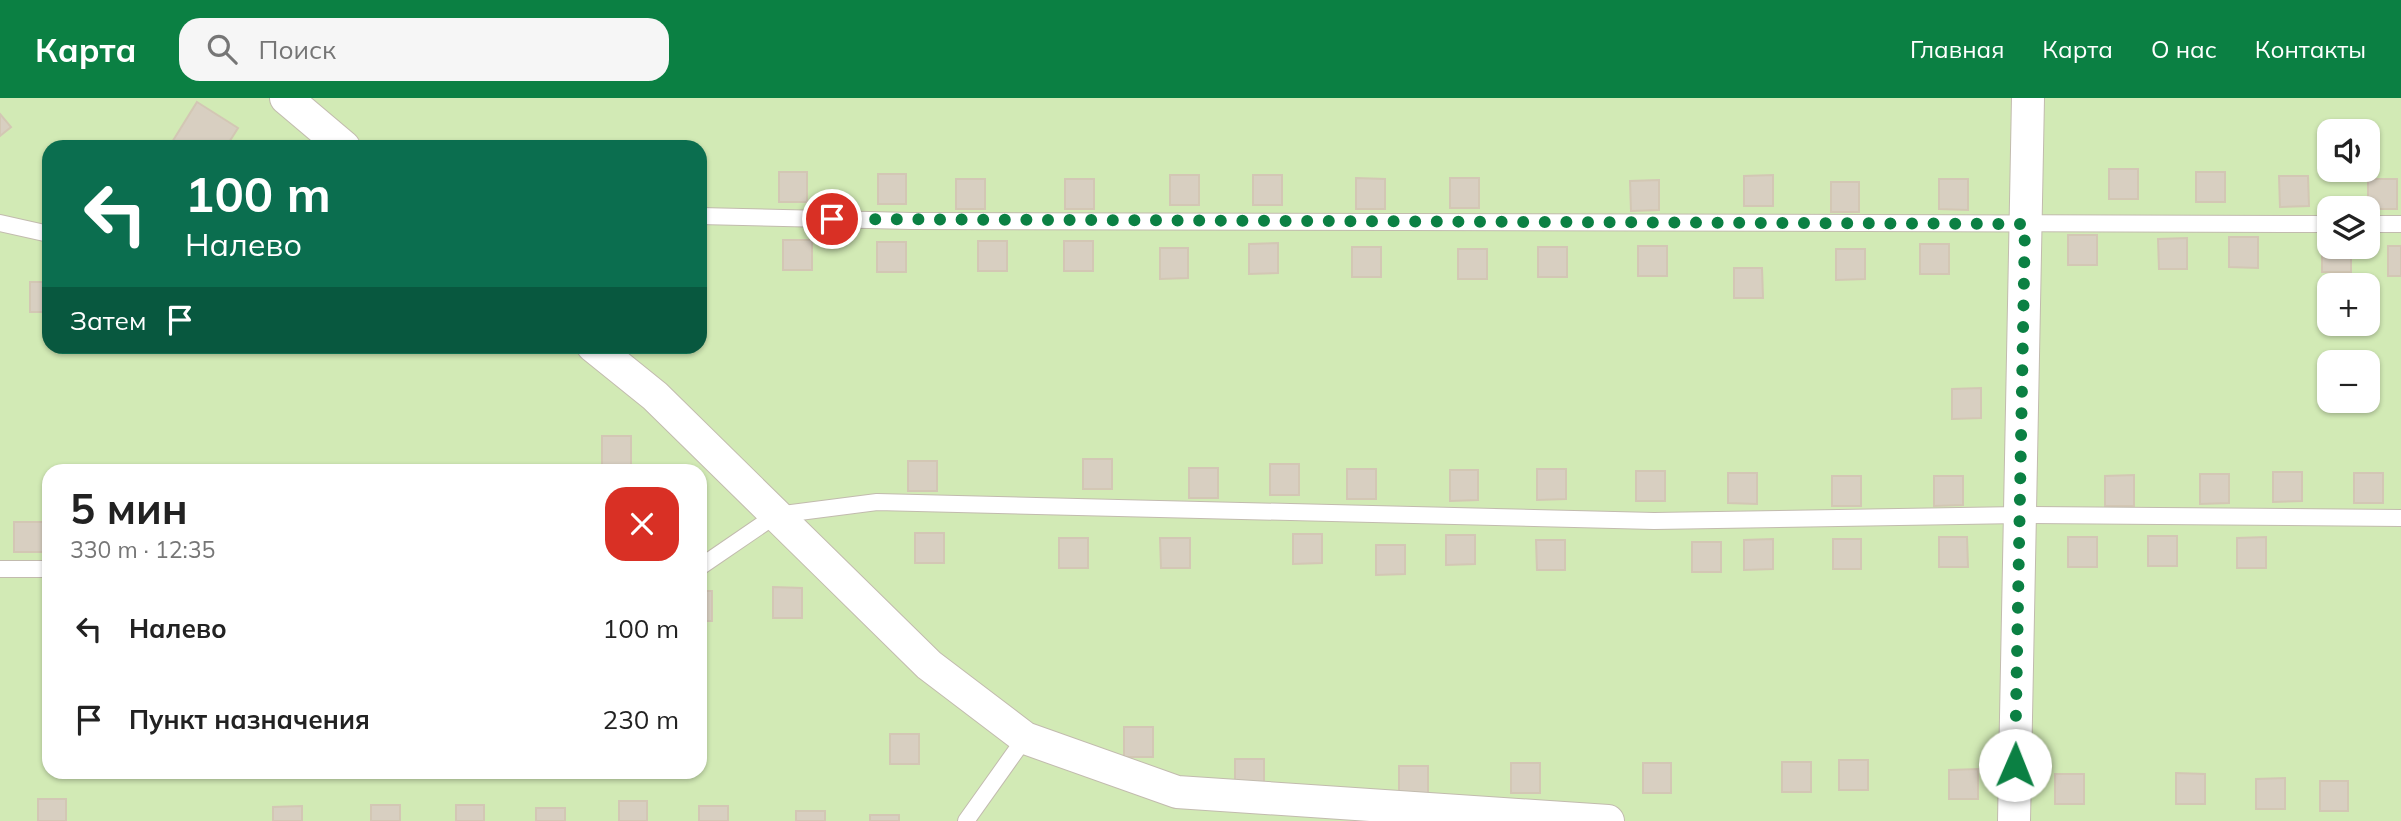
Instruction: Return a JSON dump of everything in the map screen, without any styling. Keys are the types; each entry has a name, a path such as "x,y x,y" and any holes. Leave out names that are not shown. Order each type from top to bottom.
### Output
{"street":[{"path":"286,98 336,140"},
{"path":"2014,821 2028,98"},
{"path":"603,354 655,396 929,666 1025,738 1177,792 1608,821"}],"lane":[{"path":"707,216 925,221 2317,224"},
{"path":"0,223 42,232"},
{"path":"2380,224 2401,224"},
{"path":"707,562 776,515 877,502 1654,521 2020,515 2401,517"},
{"path":"0,569 42,569"},
{"path":"966,821 1025,738"}],"green space":[{"path":"0,98 2401,98 2401,821 0,821"}],"building":[{"path":"197,102 238,128 230,140 173,140"},
{"path":"0,114 11,127 0,136"},
{"path":"2109,169 2138,169 2138,199 2109,199"},
{"path":"779,172 807,172 807,202 779,202"},
{"path":"2196,172 2225,172 2225,202 2196,202"},
{"path":"878,174 906,174 906,204 878,204"},
{"path":"1170,175 1199,175 1199,205 1170,205"},
{"path":"1253,175 1282,175 1282,205 1253,205"},
{"path":"1773,175 1773,206 1744,206 1744,176"},
{"path":"2279,176 2308,176 2309,206 2280,207"},
{"path":"1356,178 1385,179 1385,209 1356,209"},
{"path":"1450,178 1479,178 1479,208 1450,208"},
{"path":"956,179 985,179 985,209 956,209"},
{"path":"1065,179 1094,179 1094,209 1065,209"},
{"path":"1939,179 1968,179 1968,210 1939,209"},
{"path":"2397,179 2397,209 2380,209 2380,196 2368,196 2368,182"},
{"path":"1659,180 1659,210 1631,211 1630,181"},
{"path":"1831,182 1859,182 1859,212 1831,212"},
{"path":"2068,235 2097,235 2097,265 2068,265"},
{"path":"2229,237 2258,237 2258,268 2229,267"},
{"path":"2187,238 2187,269 2159,269 2158,239"},
{"path":"783,240 812,240 812,270 783,270"},
{"path":"978,241 1007,241 1007,271 978,271"},
{"path":"1064,241 1093,241 1093,271 1064,271"},
{"path":"877,242 906,242 906,272 877,272"},
{"path":"1278,243 1278,273 1249,274 1249,244"},
{"path":"1920,244 1949,244 1949,274 1920,274"},
{"path":"1638,246 1667,246 1667,276 1638,276"},
{"path":"2388,246 2401,246 2401,276 2388,276"},
{"path":"1352,247 1381,247 1381,277 1352,277"},
{"path":"1538,247 1567,247 1567,277 1538,277"},
{"path":"1160,248 1188,248 1188,278 1160,279"},
{"path":"1458,249 1487,249 1487,279 1458,279"},
{"path":"1836,249 1865,249 1865,279 1836,280"},
{"path":"2322,259 2351,259 2351,272 2322,272"},
{"path":"1734,268 1762,268 1763,298 1734,298"},
{"path":"30,282 42,282 42,312 30,312"},
{"path":"1981,388 1981,418 1952,419 1952,389"},
{"path":"602,436 631,436 631,464 602,464"},
{"path":"1083,459 1112,459 1112,489 1083,489"},
{"path":"908,461 937,461 937,491 908,491"},
{"path":"1270,464 1299,464 1299,495 1270,495"},
{"path":"1189,468 1218,468 1218,498 1189,498"},
{"path":"1347,469 1376,469 1376,499 1347,499"},
{"path":"1537,469 1566,469 1566,499 1537,500"},
{"path":"1450,470 1478,470 1478,500 1450,501"},
{"path":"1636,471 1665,471 1665,501 1636,501"},
{"path":"2273,472 2302,472 2302,501 2273,502"},
{"path":"1728,473 1757,473 1757,504 1728,503"},
{"path":"2354,473 2383,473 2383,503 2354,503"},
{"path":"2200,474 2229,474 2229,503 2200,504"},
{"path":"2134,475 2134,506 2105,506 2105,476"},
{"path":"1832,476 1861,476 1861,506 1832,506"},
{"path":"1934,476 1963,476 1963,505 1934,506"},
{"path":"14,522 42,522 42,552 14,552"},
{"path":"915,533 944,533 944,563 915,563"},
{"path":"1293,534 1322,534 1322,563 1293,564"},
{"path":"1446,535 1475,535 1475,564 1446,565"},
{"path":"2148,536 2177,536 2177,566 2148,566"},
{"path":"1939,537 1967,537 1968,567 1939,567"},
{"path":"2068,537 2097,537 2097,567 2068,567"},
{"path":"2266,537 2266,568 2237,568 2237,538"},
{"path":"1059,538 1088,538 1088,568 1059,568"},
{"path":"1160,538 1190,538 1190,568 1161,568"},
{"path":"1773,539 1773,569 1744,570 1744,540"},
{"path":"1833,539 1861,539 1861,569 1833,569"},
{"path":"1536,540 1565,540 1565,570 1537,570"},
{"path":"1692,542 1721,542 1721,572 1692,572"},
{"path":"1376,545 1405,545 1405,574 1376,575"},
{"path":"773,587 802,588 802,618 773,618"},
{"path":"707,591 712,591 712,621 707,621"},
{"path":"1124,727 1153,727 1153,757 1124,757"},
{"path":"890,734 919,734 919,764 890,764"},
{"path":"1235,759 1264,759 1264,789 1235,790"},
{"path":"1839,760 1868,760 1868,790 1839,790"},
{"path":"1782,762 1811,762 1811,792 1782,792"},
{"path":"1511,763 1540,763 1540,793 1511,793"},
{"path":"1643,763 1671,763 1671,793 1643,793"},
{"path":"1399,766 1428,766 1428,796 1399,796"},
{"path":"1978,769 1978,799 1949,799 1949,770"},
{"path":"2176,773 2205,774 2205,804 2176,804"},
{"path":"2055,774 2084,774 2084,804 2055,804"},
{"path":"2285,778 2285,809 2256,809 2256,779"},
{"path":"2320,781 2348,781 2348,811 2320,811"},
{"path":"38,799 66,799 66,821 38,821"},
{"path":"619,801 647,801 647,821 619,821"},
{"path":"371,805 400,805 400,821 371,821"},
{"path":"456,805 484,805 484,821 456,821"},
{"path":"302,806 302,821 273,821 273,807"},
{"path":"699,806 728,806 728,821 699,821"},
{"path":"536,808 565,808 565,821 536,821"},
{"path":"796,811 825,811 825,821 796,821"},
{"path":"870,815 899,815 899,821 870,821"}],"route":[{"path":"832,219 2025,224 2015,765"}]}
